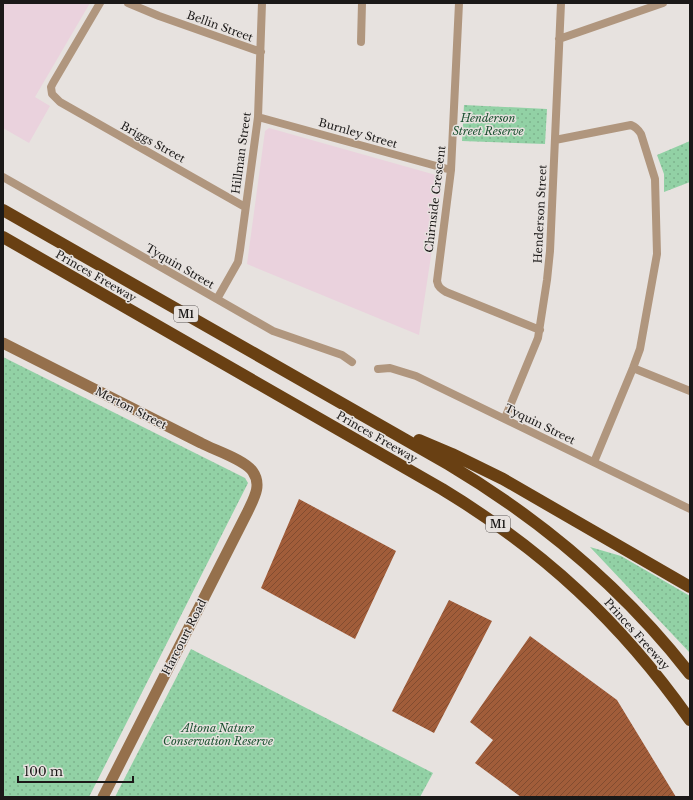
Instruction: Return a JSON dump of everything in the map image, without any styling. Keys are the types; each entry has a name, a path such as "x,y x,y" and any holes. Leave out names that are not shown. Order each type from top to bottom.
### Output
{"highway":[{"name":"Princes Freeway","path":"3,210 481,484 550,533 591,568 624,599 655,632 690,674"},
{"name":"Princes Freeway","path":"3,237 442,489 500,526 555,569 605,616 651,668 690,720"},
{"path":"369,419 452,454 503,479 690,587"}],"street":[{"name":"Briggs Street","path":"100,3 53,82 51,88 52,94 60,102 245,207"},
{"name":"Bellin Street","path":"128,3 159,16 261,52"},
{"name":"Hillman Street","path":"217,299 238,262 258,116 262,3"},
{"path":"360,42 362,3"},
{"name":"Chirnside Crescent","path":"459,3 452,170 437,276 438,285 446,292 540,330"},
{"name":"Henderson Street","path":"505,418 536,344 540,330 549,264 561,3"},
{"path":"559,39 663,3"},
{"name":"Burnley Street","path":"258,116 452,170"},
{"path":"555,140 631,125 638,129 655,179 657,254 644,332 633,368 594,462"},
{"name":"Tyquin Street","path":"3,177 273,331 342,355 352,362"},
{"name":"Merton Street","path":"3,343 209,447 246,464 256,476"},
{"name":"Tyquin Street","path":"378,369 390,368 416,376 690,509"},
{"path":"633,368 690,391"},
{"name":"Harcourt Road","path":"103,797 248,511 257,492 258,484 256,476"}],"shaded area":[{"path":"3,3 90,3 35,97 50,106 29,143 3,128"},
{"path":"269,128 443,177 419,335 247,264 265,131"}],"green space":[{"name":"Henderson Street Reserve","path":"464,105 547,109 545,144 462,141"},
{"path":"690,141 690,182 664,192 664,174 657,155"},
{"path":"3,357 245,478 248,483 89,797 3,797"},
{"path":"590,547 621,556 690,596 690,653"},
{"name":"Altona Nature Conservation Reserve","path":"191,649 433,773 420,797 115,797"}],"building":[{"path":"299,499 396,551 355,639 261,588"},
{"path":"449,600 492,621 434,733 392,711"},
{"path":"530,636 617,700 676,797 521,797 475,763 493,740 470,722"}]}
